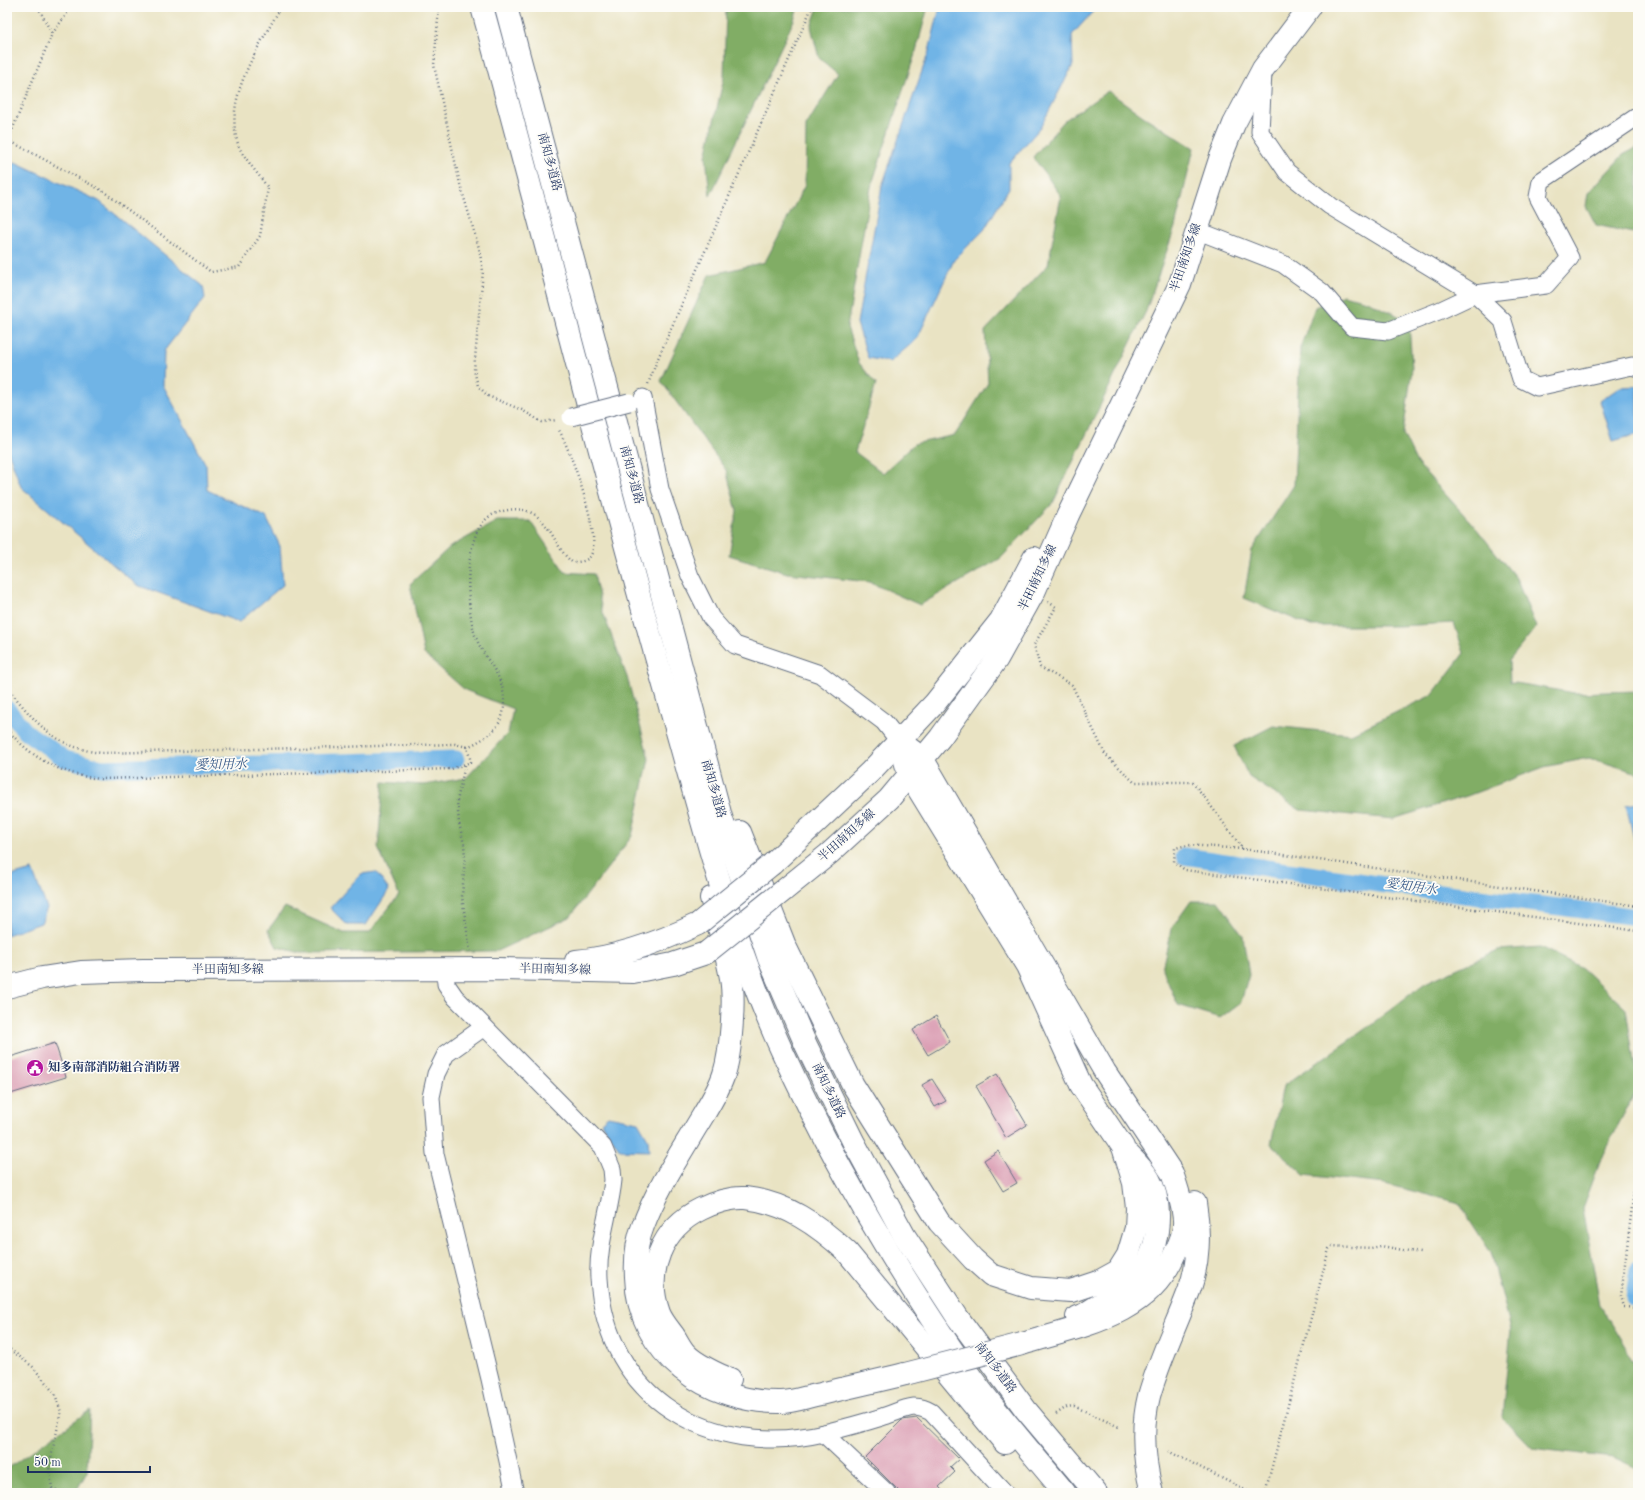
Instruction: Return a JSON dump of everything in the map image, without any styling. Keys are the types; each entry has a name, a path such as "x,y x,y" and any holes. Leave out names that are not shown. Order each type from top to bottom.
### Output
{"main road":[{"name":"南知多道路","path":"482,7 523,158 596,442 649,634 715,863 742,949 780,1047 832,1153 885,1247 969,1375 1065,1493"},
{"name":"南知多道路","path":"506,7 721,816 769,959 806,1045 853,1142 904,1235 958,1318 1026,1410 1096,1493"},
{"name":"半田南知多線","path":"7,987 42,978 81,972 150,970 498,969 632,972 673,964 706,953 830,853 889,799 940,738 997,659 1034,592 1068,515 1180,284 1196,230 1220,159 1234,124 1263,68 1310,7"},
{"name":"半田南知多線","path":"498,969 588,960 633,950 669,938 698,924 772,864 870,772 935,703 1000,620 1041,547 1068,515"},
{"path":"649,634 642,656 710,892 731,980 732,1014 731,1035 724,1074 715,1096 667,1176 643,1226 636,1247 636,1289 642,1314 653,1338 669,1359 689,1375 719,1392 753,1401 783,1402 903,1369 1097,1321 1123,1311 1154,1287 1169,1268 1181,1239 1184,1222 1179,1192 1172,1173 1105,1072 916,766 899,741"},
{"path":"916,766 1027,966 1081,1085 1123,1147 1148,1178 1155,1196 1157,1219 1149,1261 1135,1279 1086,1314 1020,1339"},
{"path":"721,816 740,830 785,946 853,1085 939,1222 973,1260 991,1275 1030,1288 1071,1291 1098,1282 1118,1271 1128,1255 1136,1228 1137,1208 1134,1183 1123,1147"},
{"path":"1147,1134 1183,1168 1195,1204 1198,1234 1197,1253 1189,1290 1178,1315 1149,1398 1144,1427 1145,1458 1152,1493"},
{"path":"903,1369 798,1388 754,1387 720,1376 687,1355 659,1314 655,1296 655,1270 661,1249 674,1228 690,1214 713,1203 743,1198 768,1202 812,1223 828,1234 847,1252 985,1421 1051,1493"}],"street":[{"path":"1263,68 1260,132 1287,172 1330,206 1475,294 1503,321 1521,379 1537,387 1632,366 1638,368"},
{"path":"1196,230 1283,264 1322,292 1352,327 1388,331 1441,310 1475,294 1546,285 1570,258 1538,197 1541,181 1638,116"},
{"path":"571,417 636,400 660,489 690,576 711,618 735,645 820,674 884,722 899,741"},
{"path":"445,970 446,984 455,998 603,1147 612,1169 613,1180 599,1267 602,1298 608,1326 624,1361 636,1378 668,1408 700,1426 711,1430 740,1437 763,1440 787,1439 822,1433 912,1407 922,1407 931,1412 1005,1493"},
{"path":"484,1027 446,1054 436,1074 431,1097 435,1154 490,1379 515,1493"},
{"path":"822,1433 887,1493"}],"path":[{"path":"38,7 52,34"},
{"path":"72,7 52,34 8,140 102,191 211,272 239,267 260,236 268,188 238,145 235,113 245,72 281,7"},
{"path":"440,7 434,65 460,184 479,248 483,271 474,370 475,379 478,386 488,396 522,410 542,422 571,417"},
{"path":"636,400 656,363 812,7"},
{"path":"7,687 42,727 58,740 88,752 102,753 455,744 467,747 484,740 493,732 500,721 504,708 500,677 480,647 475,635 470,605 468,574 476,535 482,524 490,516 500,512 523,510 533,514 544,522 560,551 572,562 586,561 593,549 593,533 581,484 565,440 554,421"},
{"path":"1034,592 1056,607 1034,645 1040,667 1072,685 1105,754 1134,782 1193,782 1243,849"},
{"path":"7,729 31,754 48,765 82,777 100,779 451,769 471,762 467,747"},
{"path":"465,765 457,800 459,823 464,844 462,897 470,956 470,970"},
{"path":"1638,906 1243,849 1188,846 1175,848 1174,862 1185,870 1638,931"},
{"path":"1638,1182 1634,1191 1621,1296 1624,1307 1638,1308"},
{"path":"1265,1493 1329,1249 1332,1246 1371,1248 1381,1246 1420,1253"},
{"path":"7,1348 33,1367 56,1394 61,1412 49,1467 52,1488 62,1493"},
{"path":"1056,1414 1067,1407 1074,1406 1119,1427"},
{"path":"1168,1452 1251,1493"}],"green space":[{"path":"726,7 798,7 794,20 710,196 706,156 724,77"},
{"path":"818,7 928,7 916,51 871,187 847,327 859,363 876,384 855,452 883,473 914,444 955,435 988,383 985,331 1048,265 1061,196 1033,157 1065,120 1108,91 1143,116 1194,148 1175,227 1146,311 1053,503 1001,558 920,605 869,582 787,573 729,555 737,511 726,470 661,381 709,275 765,262 805,185 806,126 838,74 819,58 811,27"},
{"path":"1638,147 1638,234 1596,225 1586,206 1588,193 1623,155"},
{"path":"1343,295 1367,301 1409,321 1412,369 1403,434 1417,463 1476,528 1516,578 1536,627 1509,661 1510,682 1574,693 1638,691 1638,773 1589,758 1544,767 1467,796 1393,819 1300,810 1249,777 1234,746 1273,726 1351,734 1432,695 1464,653 1454,623 1398,626 1311,626 1244,598 1252,550 1294,485 1300,348 1315,307"},
{"path":"497,521 530,521 565,572 594,574 602,610 627,677 649,759 632,836 570,917 497,951 301,953 277,947 268,930 285,907 344,933 369,933 399,895 378,848 383,782 423,785 466,778 508,733 513,709 465,690 424,654 410,584 450,547"},
{"path":"1191,901 1218,901 1243,936 1249,975 1241,1002 1220,1018 1178,1005 1162,969 1171,929"},
{"path":"1540,947 1582,968 1626,1009 1638,1087 1603,1154 1583,1208 1600,1305 1638,1368 1638,1469 1614,1458 1532,1448 1502,1417 1511,1329 1491,1253 1459,1203 1385,1184 1304,1175 1271,1144 1283,1086 1361,1032 1425,983 1498,950"},
{"path":"90,1410 87,1472 75,1493 7,1493 7,1469"}],"water":[{"path":"940,7 1097,7 1072,35 1073,65 1040,128 1009,163 1009,188 984,230 954,260 917,339 890,362 868,358 857,323 882,186 929,51"},
{"path":"15,162 99,201 203,286 205,298 164,351 163,385 206,465 207,490 266,517 280,546 283,585 239,622 137,585 21,487 7,448 7,166"},
{"path":"1638,386 1638,434 1613,441 1600,401 1620,387"},
{"path":"1638,803 1638,855 1626,805"},
{"path":"32,870 47,908 41,923 7,935 7,877"},
{"path":"376,872 389,890 366,925 347,925 330,908 361,874"},
{"path":"608,1116 638,1122 648,1139 649,1151 620,1150 601,1122"}],"building":[{"path":"936,1016 950,1042 928,1055 913,1030"},
{"name":"知多南部消防組合消防署","path":"55,1043 66,1077 7,1095 7,1058"},
{"path":"997,1074 1027,1125 1006,1138 976,1086"},
{"path":"932,1079 946,1101 935,1107 922,1085"},
{"path":"998,1151 1017,1183 1003,1191 984,1160"},
{"path":"917,1418 959,1459 950,1467 955,1472 939,1487 945,1493 901,1493 865,1457 902,1420"}],"waterway":[{"name":"愛知用水","path":"7,709 26,732 65,759 102,768 456,759"},
{"name":"愛知用水","path":"1184,856 1392,886 1638,917"},
{"name":"愛知用水","path":"1634,1298 1638,1270"}],"place":[{"name":"知多南部消防組合消防署","path":"35,1068"}]}
